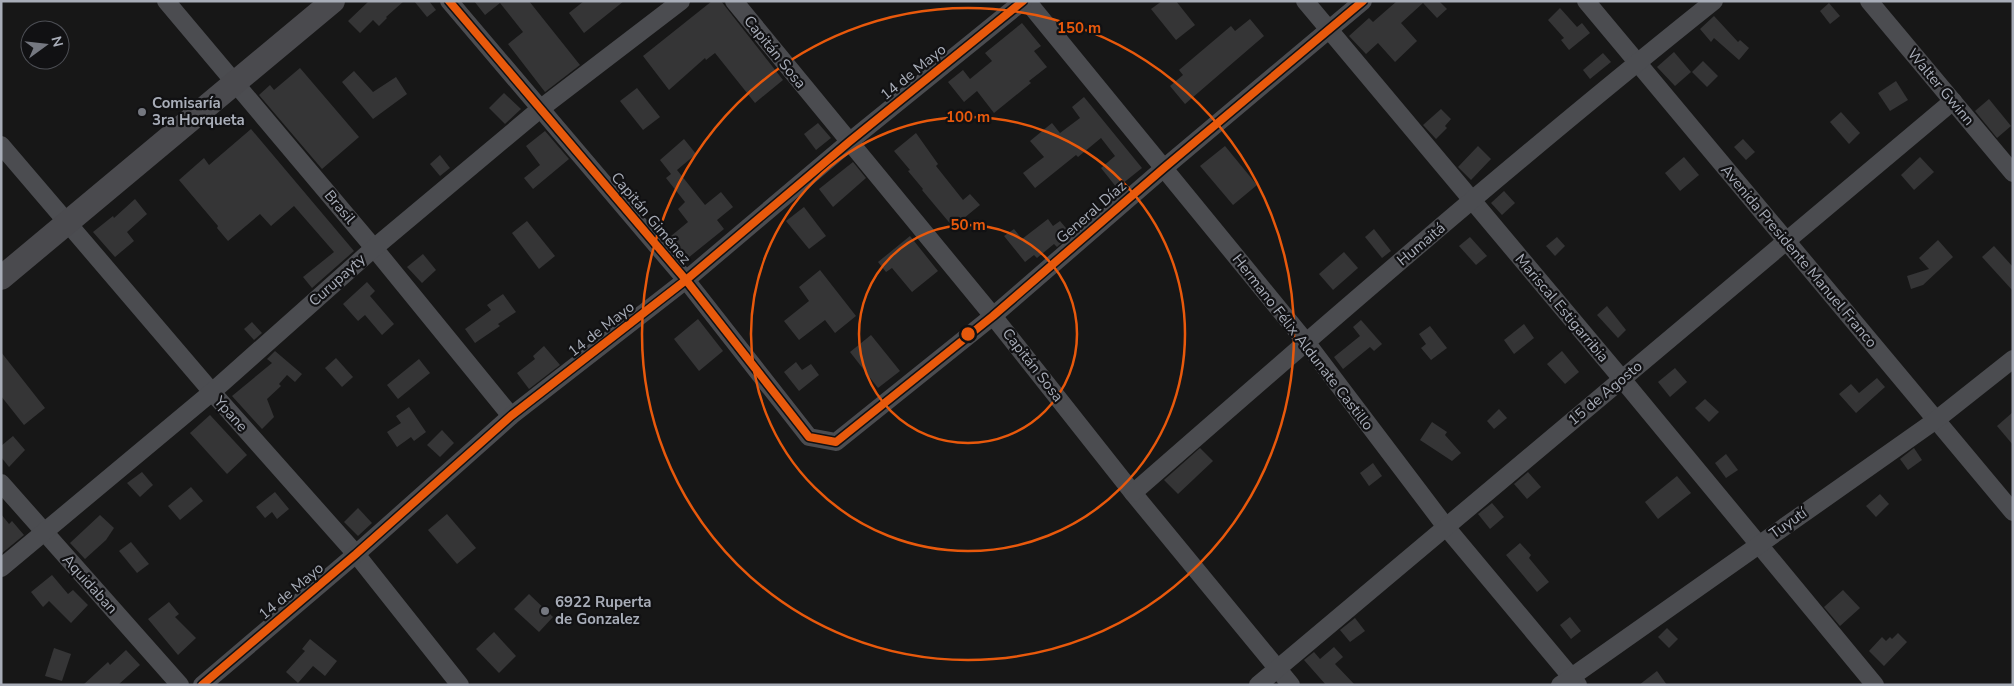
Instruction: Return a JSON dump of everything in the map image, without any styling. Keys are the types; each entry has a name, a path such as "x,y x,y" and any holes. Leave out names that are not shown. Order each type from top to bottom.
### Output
{"main road":[{"path":"1,278 333,1"}],"street":[{"name":"Brasil","path":"166,1 236,82 511,416"},
{"name":"Capitán Giménez","path":"449,1 686,280 809,436 836,442"},
{"name":"Curupayty","path":"1,568 212,392 374,248 540,109 681,1"},
{"name":"Capitán Sosa","path":"734,1 993,316 1133,493 1291,685"},
{"name":"14 de Mayo","path":"202,685 356,554 511,416 686,280 849,142 1023,1"},
{"name":"Hermano Félix Aldunate Castillo","path":"1027,1 1306,342 1446,527 1570,682"},
{"name":"Mariscal Estigarribia","path":"1305,1 1759,543 1875,685"},
{"name":"General Díaz","path":"836,442 993,316 1164,168 1363,1"},
{"name":"Avenida Presidente Manuel Franco","path":"1586,1 2013,512"},
{"name":"Humaitá","path":"1133,493 1306,342 1472,201 1636,63 1714,1"},
{"name":"Walter Gwinn","path":"1869,1 2013,173"},
{"name":"15 de Agosto","path":"1258,685 1953,101"},
{"name":"Ypane","path":"1,145 212,392 356,554 460,685"},
{"name":"Tuyutí","path":"1570,682 1759,543 1936,420 2013,359"},
{"name":"Aquidaban","path":"1,483 180,685"}],"building":[{"path":"369,1 404,1 379,26 373,20 360,33 348,21"},
{"path":"414,1 429,1 436,10 427,17"},
{"path":"474,1 529,1 580,65 545,92 508,44 523,32 500,3 485,15"},
{"path":"584,1 624,1 584,33 569,13"},
{"path":"712,1 721,1 783,80 755,103 715,53 706,60 705,58 669,90 643,56"},
{"path":"1162,1 1176,1 1195,25 1176,40 1151,9"},
{"path":"1397,1 1439,1 1447,9 1437,18 1423,3 1401,23 1417,41 1395,62 1378,43 1366,54 1349,36 1369,18 1373,22"},
{"path":"1829,3 1840,16 1830,24 1820,11"},
{"path":"1560,8 1577,27 1582,23 1590,33 1569,50 1561,40 1564,38 1548,20"},
{"path":"1714,16 1738,42 1740,40 1749,48 1739,60 1714,38 1711,42 1700,29"},
{"path":"1250,19 1264,36 1185,104 1170,86 1183,75 1179,70 1231,26 1235,31"},
{"path":"1022,23 1041,46 1034,51 1047,67 1029,81 1031,83 994,113 977,91 964,102 948,82 963,70 970,79 992,61 985,53"},
{"path":"1674,52 1691,72 1675,86 1657,67"},
{"path":"1603,53 1611,62 1590,79 1583,70"},
{"path":"1703,61 1718,76 1707,87 1692,72"},
{"path":"300,68 359,137 322,169 259,95 270,85 274,90"},
{"path":"354,71 373,92 396,77 407,94 373,119 342,82"},
{"path":"1896,81 1908,100 1890,111 1878,93"},
{"path":"637,88 660,117 643,130 620,101"},
{"path":"504,93 521,109 505,124 489,108"},
{"path":"1084,97 1142,168 1117,188 1101,168 1115,156 1101,138 1078,157 1076,155 1035,188 1023,173 1044,157 1030,141 1052,123 1060,133 1080,118 1072,107"},
{"path":"1989,99 2011,126 1997,138 1975,111"},
{"path":"1441,109 1451,119 1445,126 1447,128 1436,139 1423,125"},
{"path":"1841,112 1860,133 1849,144 1830,122"},
{"path":"818,123 831,138 816,150 804,134"},
{"path":"251,129 354,251 312,288 303,277 334,252 294,206 271,226 260,214 228,241 217,228 218,226 179,180 204,158 209,165"},
{"path":"545,131 569,159 533,189 524,178 540,165 526,146"},
{"path":"916,133 938,164 936,166 963,200 970,194 980,205 953,227 922,190 908,171 910,170 894,151"},
{"path":"684,139 696,154 677,170 705,205 721,192 733,207 717,220 724,229 688,258 671,236 688,222 678,209 685,202 666,178 671,174 660,160"},
{"path":"1743,139 1755,152 1746,160 1734,147"},
{"path":"1225,146 1257,185 1233,205 1200,166"},
{"path":"1478,146 1491,159 1471,180 1458,167"},
{"path":"440,155 450,168 440,176 430,164"},
{"path":"1684,157 1699,175 1680,191 1665,173"},
{"path":"1920,157 1934,172 1914,190 1901,175"},
{"path":"853,162 866,178 833,207 819,189"},
{"path":"1504,191 1515,203 1502,215 1491,203"},
{"path":"135,199 147,214 127,232 134,241 115,257 93,232 113,216 114,218"},
{"path":"804,207 826,236 809,249 786,221"},
{"path":"1048,219 1053,226 1060,221 1071,234 1057,247 1054,244 1037,258 1034,255 1025,262 1004,236 1014,229 1022,239"},
{"path":"527,221 555,256 539,269 512,233"},
{"path":"1374,229 1391,251 1382,258 1365,237"},
{"path":"910,236 938,271 912,292 892,268 886,272 878,262"},
{"path":"1470,237 1487,256 1476,265 1459,246"},
{"path":"1557,237 1565,246 1555,256 1546,246"},
{"path":"1938,240 1953,257 1923,285 1911,289 1907,276 1929,269 1919,258"},
{"path":"1994,246 2013,267 2013,291 1982,257"},
{"path":"1344,252 1358,268 1333,290 1319,274"},
{"path":"423,254 436,270 422,283 407,267"},
{"path":"820,270 856,316 835,333 825,320 799,340 784,321 809,301 799,287"},
{"path":"367,282 375,291 370,296 394,324 382,335 365,315 358,321 343,304"},
{"path":"503,294 516,312 498,324 500,326 475,343 465,329 491,310 487,305"},
{"path":"1607,306 1626,330 1618,338 1597,315"},
{"path":"698,319 723,351 699,371 674,339"},
{"path":"1361,320 1382,344 1374,351 1370,347 1343,369 1334,357 1360,336 1353,327"},
{"path":"252,322 262,333 254,340 244,329"},
{"path":"1524,324 1534,338 1514,354 1504,340"},
{"path":"1430,326 1447,348 1431,360 1421,348 1426,344 1419,334"},
{"path":"871,335 900,371 878,388 850,352"},
{"path":"544,346 560,365 529,389 517,373 535,359 533,356"},
{"path":"275,351 302,374 295,382 287,375 279,384 281,386 267,399 274,417 262,429 232,396 272,363 267,359"},
{"path":"1562,351 1579,372 1565,384 1547,364"},
{"path":"1,352 45,408 24,425 1,396"},
{"path":"336,358 353,377 342,387 325,368"},
{"path":"419,359 430,373 398,399 387,385"},
{"path":"796,362 802,370 811,364 819,375 799,391 784,372"},
{"path":"1675,368 1687,382 1670,397 1658,382"},
{"path":"1877,378 1885,387 1856,413 1839,394 1851,384 1859,393"},
{"path":"1705,399 1719,412 1709,422 1695,408"},
{"path":"409,407 426,432 414,441 411,437 397,447 387,432 401,423 396,416"},
{"path":"1499,409 1507,418 1494,429 1487,421"},
{"path":"2013,412 2013,445 1997,426"},
{"path":"210,415 247,455 227,474 190,433"},
{"path":"1432,422 1447,432 1445,435 1461,453 1452,461 1420,440"},
{"path":"442,430 454,443 440,457 427,445"},
{"path":"13,436 25,450 9,467 1,457 1,446"},
{"path":"1200,448 1213,461 1178,494 1164,480"},
{"path":"1914,448 1922,460 1908,470 1900,459"},
{"path":"1726,454 1738,470 1726,478 1715,463"},
{"path":"1373,463 1382,476 1369,486 1360,473"},
{"path":"142,472 153,485 140,497 127,483"},
{"path":"1528,472 1541,487 1527,499 1514,484"},
{"path":"1677,476 1691,493 1658,519 1645,502"},
{"path":"191,487 203,501 180,520 168,506"},
{"path":"275,492 289,509 277,519 272,512 265,518 256,507"},
{"path":"1880,494 1889,504 1876,517 1866,506"},
{"path":"1492,503 1504,517 1490,529 1478,514"},
{"path":"358,508 372,523 358,536 344,522"},
{"path":"1,514 9,524 12,521 24,535 1,554"},
{"path":"447,514 476,548 457,564 428,530"},
{"path":"100,515 114,528 106,540 85,559 70,543"},
{"path":"131,542 149,564 137,573 119,551"},
{"path":"1520,543 1531,555 1529,558 1549,582 1537,592 1506,555"},
{"path":"52,575 68,594 73,590 88,605 71,623 49,601 43,607 31,592"},
{"path":"1843,590 1860,608 1840,626 1824,607"},
{"path":"529,594 553,617 539,632 514,609"},
{"path":"169,602 179,614 175,617 196,638 178,655 148,619"},
{"path":"1570,617 1581,631 1571,639 1560,625"},
{"path":"1355,618 1365,631 1350,642 1340,630"},
{"path":"1667,628 1678,639 1669,648 1658,637"},
{"path":"494,632 516,656 499,673 476,649"},
{"path":"1898,633 1907,642 1884,666 1869,651 1882,637 1886,641 1890,637 1892,639"},
{"path":"310,639 337,661 325,676 313,666 298,683 286,672 305,651 302,649"},
{"path":"1334,647 1343,657 1335,664 1355,685 1326,685 1304,660 1314,652 1320,659"},
{"path":"54,648 71,654 62,681 45,676"},
{"path":"126,650 140,665 118,685 83,685 108,662 110,665"},
{"path":"1657,671 1667,685 1639,685"}],"cycle path":[{"path":"449,1 686,280 809,437 836,442 993,316 1164,168 1363,1"},
{"path":"202,685 356,554 511,416 686,280 849,142 1023,1"}],"place":[{"name":"Comisaría 3ra Horqueta","path":"142,112"},
{"name":"6922 Ruperta de Gonzalez","path":"545,611"}]}
